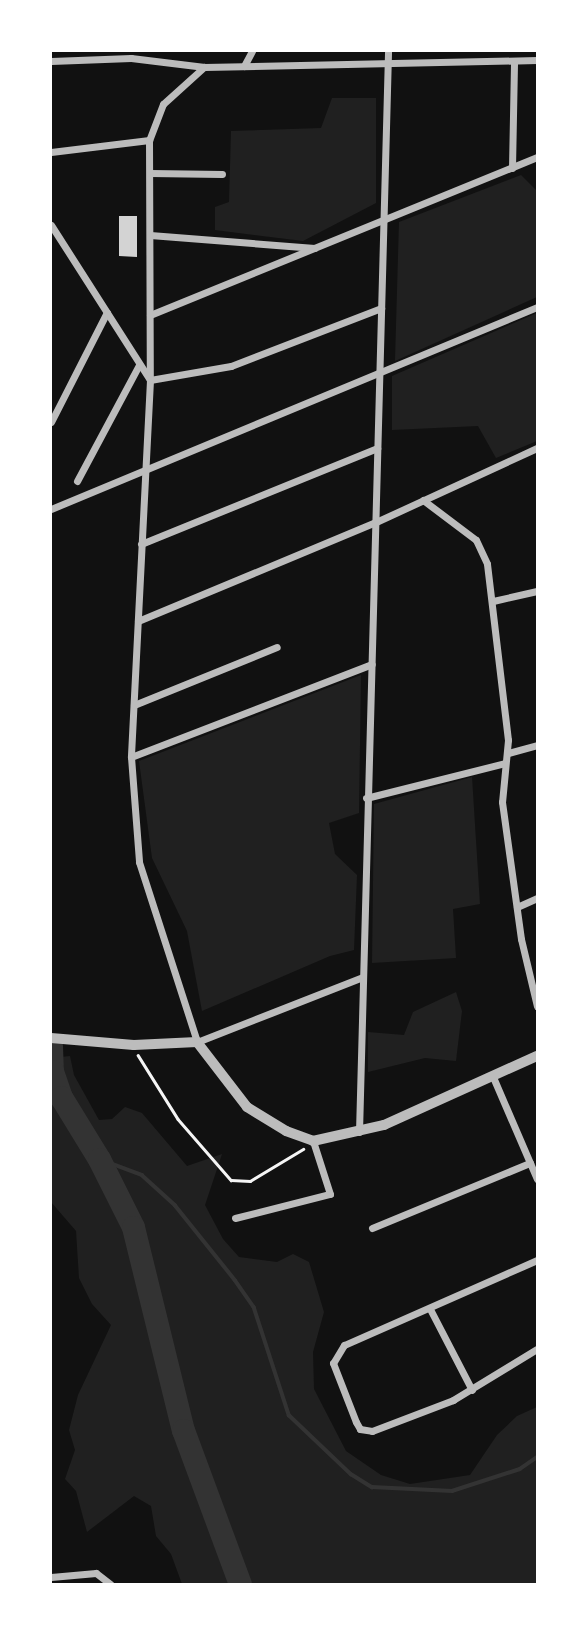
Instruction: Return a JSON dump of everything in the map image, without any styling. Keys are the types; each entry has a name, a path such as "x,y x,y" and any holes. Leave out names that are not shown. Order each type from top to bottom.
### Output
{"street":[{"path":"244,66 252,51"},
{"path":"359,1133 388,51"},
{"path":"526,51 526,61"},
{"path":"51,61 131,58 204,67 537,60"},
{"path":"512,168 514,61"},
{"path":"204,67 163,104 149,140 150,380 131,757 139,862 197,1042 247,1107 286,1131 313,1141 359,1133 537,1056"},
{"path":"51,152 149,140"},
{"path":"150,315 537,157"},
{"path":"150,173 222,174"},
{"path":"51,225 150,380"},
{"path":"150,235 317,248"},
{"path":"51,509 379,376 537,307"},
{"path":"150,380 231,366 381,308"},
{"path":"51,422 107,312"},
{"path":"77,481 139,365"},
{"path":"141,544 377,448"},
{"path":"138,621 376,523 537,448"},
{"path":"424,500 476,540 487,564 508,753 501,794 517,907 537,1006"},
{"path":"493,601 537,591"},
{"path":"134,705 277,647"},
{"path":"131,757 372,664"},
{"path":"508,753 537,745"},
{"path":"366,798 505,763"},
{"path":"517,907 537,898"},
{"path":"54,1038 134,1045 197,1042 363,978"},
{"path":"493,1077 537,1180"},
{"path":"235,1218 330,1194 313,1141"},
{"path":"372,1228 530,1163"},
{"path":"537,1260 430,1310 344,1345 334,1363 356,1422 365,1431 472,1390 537,1349"},
{"path":"430,1310 472,1390"},
{"path":"51,1577 96,1573 110,1584"}],"path":[{"path":"134,1045 155,1087 226,1175 236,1182 250,1181 313,1141"}],"shaded area":[{"path":"332,98 376,98 376,203 303,241 215,230 215,207 229,202 231,131 321,128"},
{"path":"521,175 537,191 537,297 395,361 399,222"},
{"path":"537,313 537,441 496,458 478,426 392,430 392,376"},
{"path":"361,675 359,813 329,823 335,854 357,875 354,950 330,956 202,1011 187,931 152,858 139,761"},
{"path":"472,777 480,904 453,909 456,958 372,963 374,804"},
{"path":"456,992 462,1011 456,1061 425,1058 368,1072 368,1032 404,1035 413,1012"},
{"path":"70,1056 74,1075 99,1120 112,1119 125,1107 142,1113 187,1166 222,1154 205,1205 223,1239 239,1257 277,1262 293,1254 309,1262 324,1312 313,1352 314,1389 346,1451 381,1475 410,1484 470,1475 497,1435 517,1416 537,1407 537,1584 182,1584 171,1554 156,1536 151,1506 134,1496 87,1532 76,1491 65,1479 75,1450 69,1430 78,1395 111,1325 92,1304 79,1278 76,1231 51,1202 51,1058"}],"building":[{"path":"119,216 137,216 137,257 119,256"}],"waterway":[{"path":"51,1046 52,1071 61,1097 99,1159 133,1227 183,1430 240,1584"},
{"path":"99,1159 142,1175 175,1205 254,1307 289,1415 351,1474 372,1487 452,1491 520,1469 537,1457"}]}
